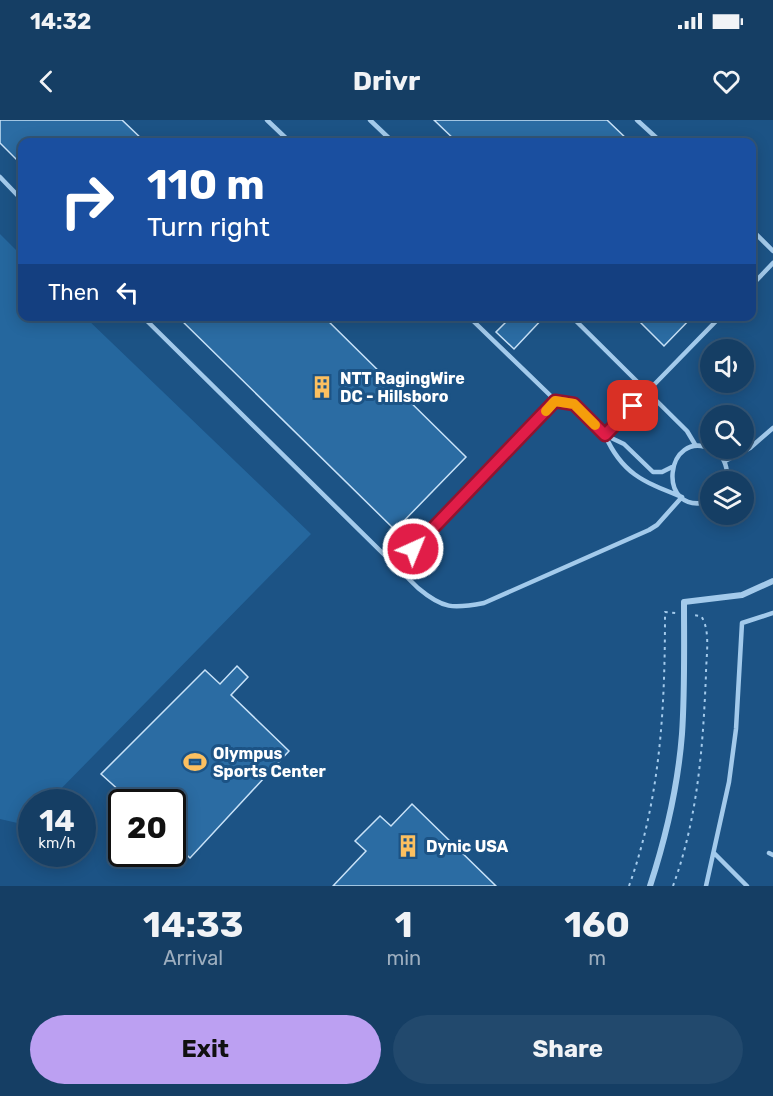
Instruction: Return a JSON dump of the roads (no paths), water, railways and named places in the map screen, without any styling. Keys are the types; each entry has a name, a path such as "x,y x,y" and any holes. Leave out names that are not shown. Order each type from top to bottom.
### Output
{"street":[{"path":"650,886 670,812 682,737 685,685 684,602 742,595 773,581"}],"lane":[{"path":"267,120 286,138"},
{"path":"370,120 389,138"},
{"path":"638,120 657,138"},
{"path":"0,177 18,196"},
{"path":"756,234 773,251"},
{"path":"756,281 773,263"},
{"path":"147,321 418,588 438,603 464,607 484,603 649,530 657,525 682,497"},
{"path":"473,321 555,401 574,404 605,435 624,444 653,472 662,472 672,467"},
{"path":"576,321 687,430 696,446"},
{"path":"605,435 716,321"},
{"path":"396,566 555,401"},
{"path":"725,461 750,448 773,428"},
{"path":"605,435 614,454 642,481 692,502 700,503"},
{"path":"682,497 674,489 671,478 672,467 677,457 685,450 696,446 707,447 717,452 725,461 728,471"},
{"path":"706,886 729,782 736,721 742,623 773,613"},
{"path":"714,853 747,886"}],"place":[{"name":"NTT RagingWire DC - Hillsboro","path":"322,387"},
{"name":"Olympus Sports Center","path":"195,762"},
{"name":"Dynic USA","path":"408,846"}]}
